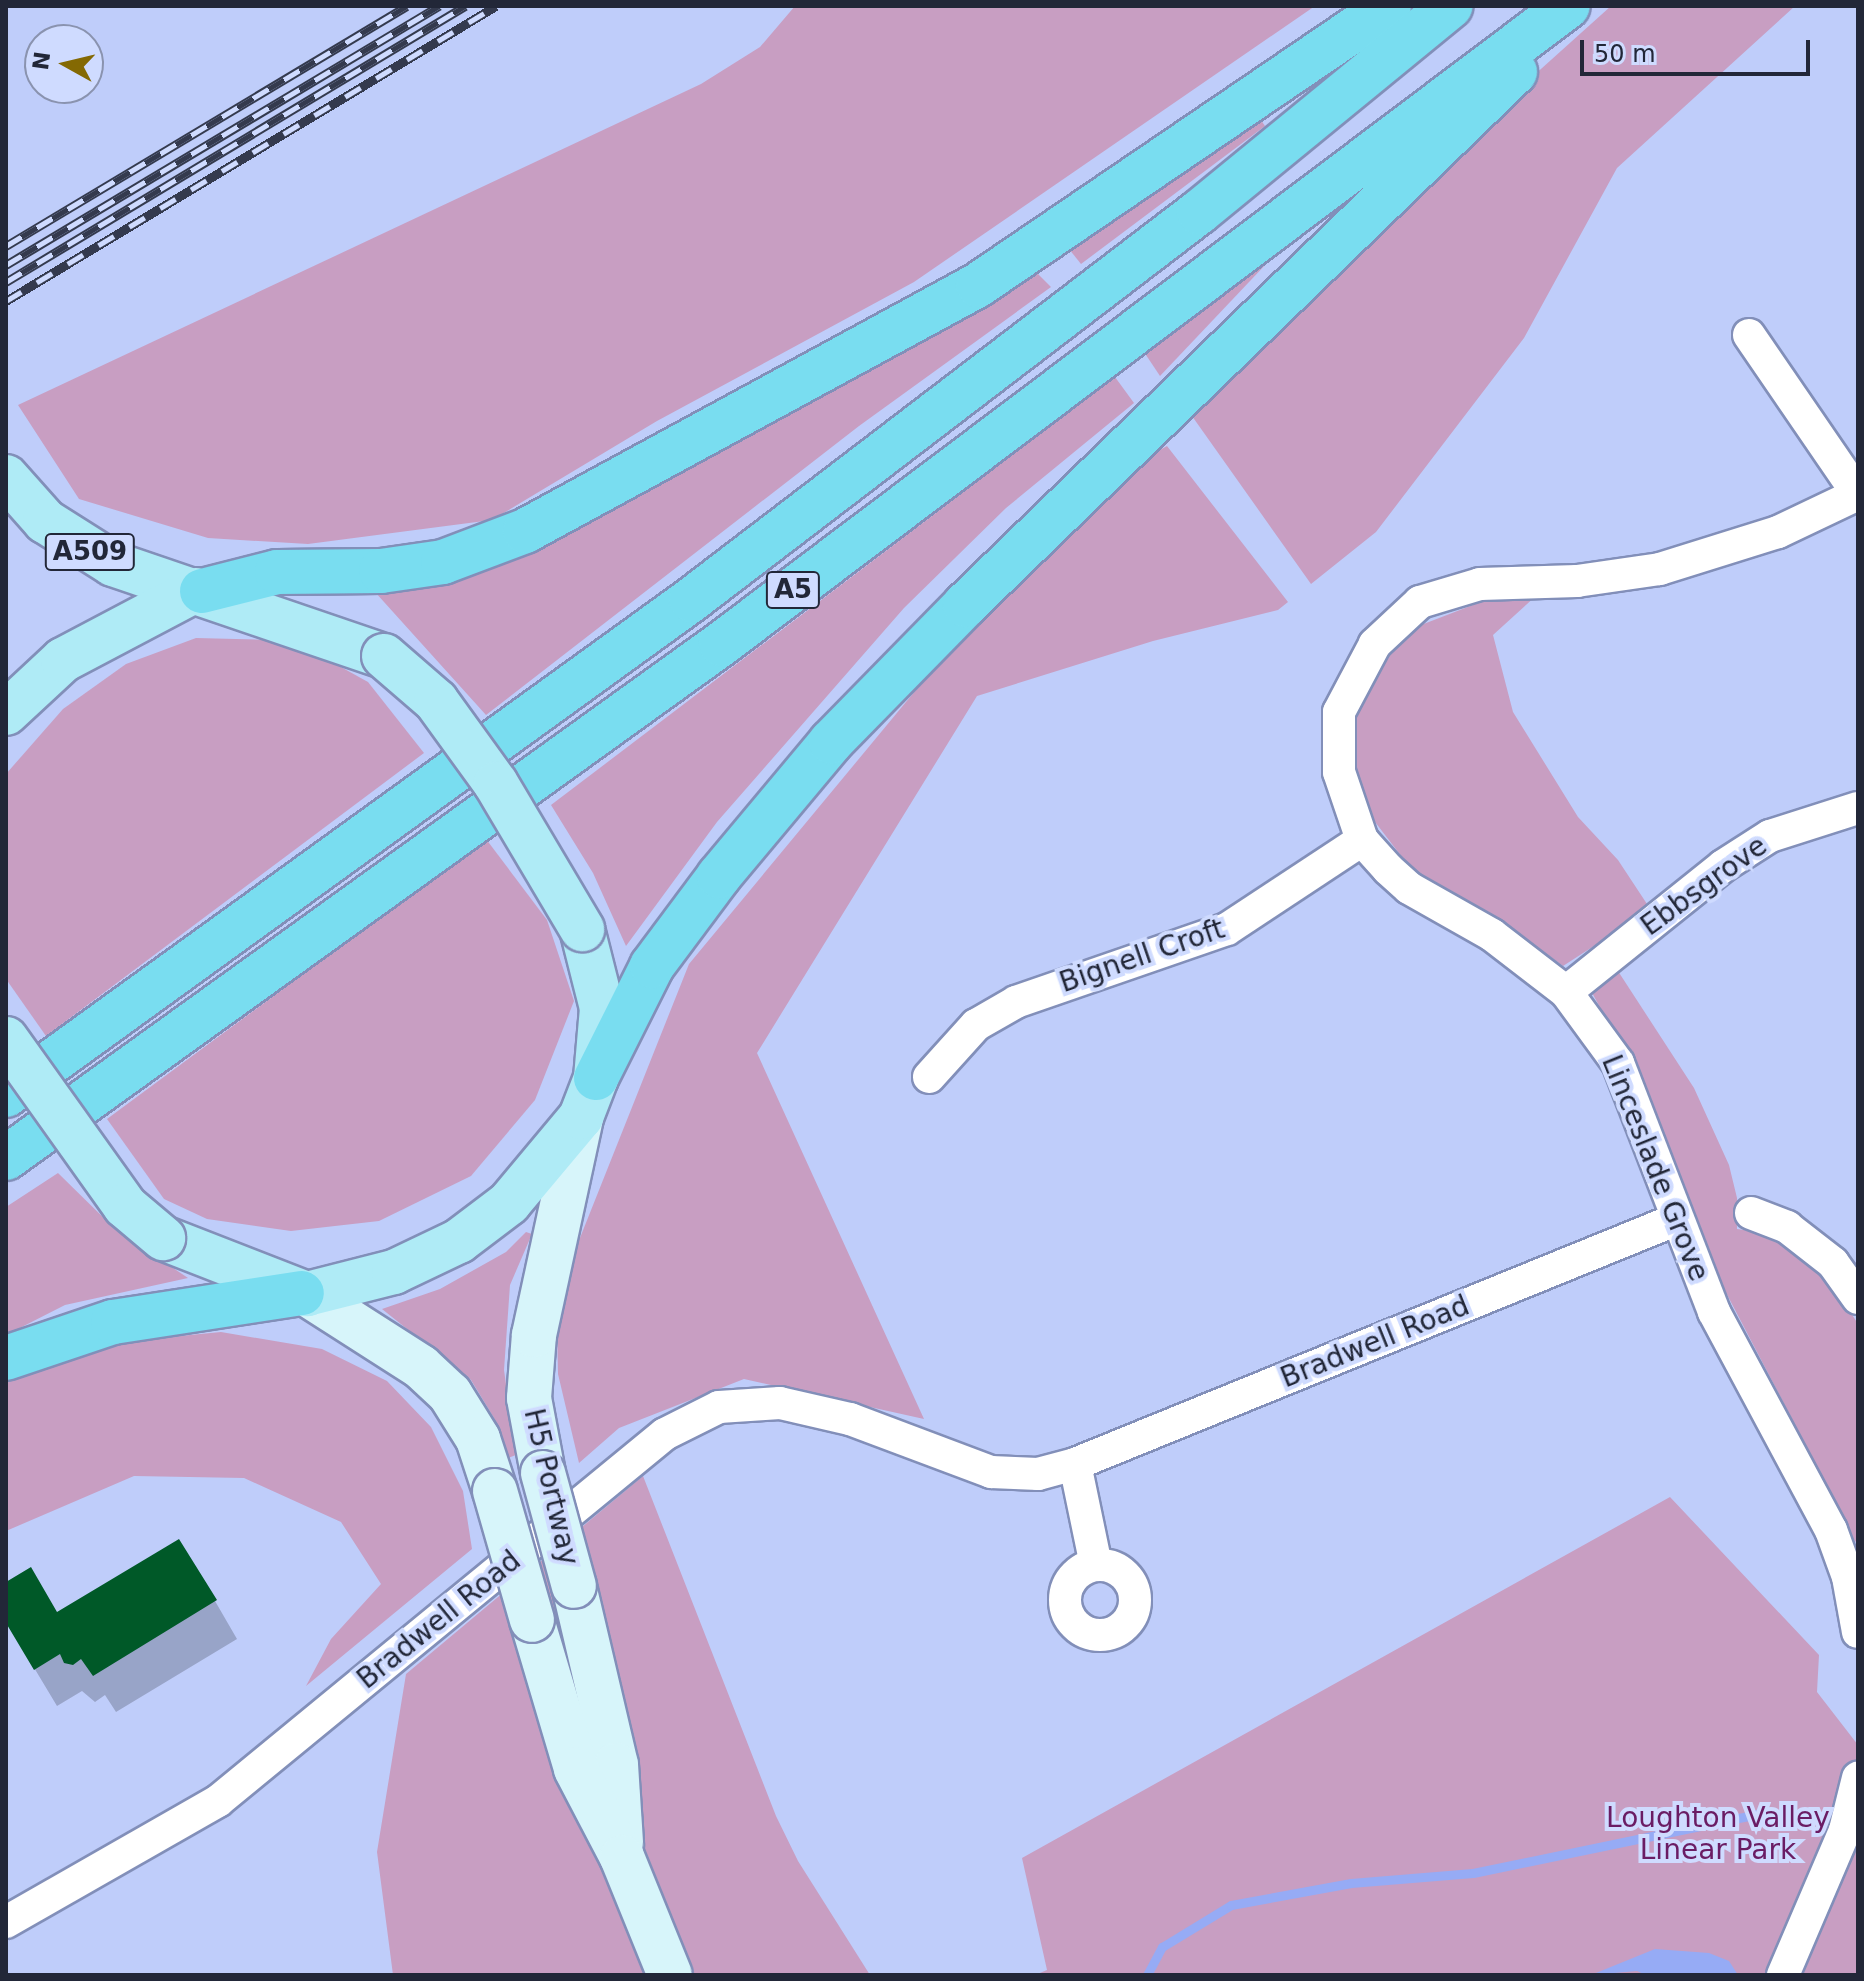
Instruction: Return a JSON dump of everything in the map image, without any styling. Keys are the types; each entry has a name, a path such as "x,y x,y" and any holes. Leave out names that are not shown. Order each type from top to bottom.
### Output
{"highway":[{"path":"199,590 277,572 381,571 443,562 525,531 978,285 1389,6"},
{"name":"A5","path":"6,1095 691,600 1199,212 1451,6"},
{"name":"A5","path":"6,1158 721,644 1568,6"},
{"path":"588,1097 652,966 719,876 831,742 965,605 1408,181 1580,6"},
{"path":"6,1358 113,1322 304,1293"}],"main road":[{"name":"A509","path":"6,477 45,521 80,546 113,564 199,590"},
{"path":"6,713 63,660 199,590 384,656 436,701 534,842 582,929 602,1008 588,1097 509,1203 459,1241 394,1272 304,1293 163,1238 125,1206 6,1039"}],"street":[{"path":"1749,335 1858,494"},
{"name":"Linceslade Grove","path":"1858,494 1778,532 1660,569 1577,581 1480,584 1420,602 1375,644 1339,712 1339,772 1362,840 1409,888 1492,935 1566,992 1618,1063 1675,1220 1714,1312 1853,1575 1858,1632"},
{"name":"Ebbsgrove","path":"1566,992 1723,866 1770,836 1858,808"},
{"name":"Bignell Croft","path":"929,1077 976,1025 1016,1002 1227,929 1362,840"},
{"name":"H5 Portway","path":"588,1097 534,1335 529,1398 543,1473 574,1586 616,1765 622,1857"},
{"path":"1751,1213 1787,1227 1845,1261 1858,1298"},
{"name":"Bradwell Road","path":"6,1922 218,1801 665,1434 719,1407 780,1403 850,1419 991,1472 1038,1474 1075,1464 1675,1220"},
{"name":"H5 Portway","path":"304,1293 421,1367 450,1394 478,1439 576,1769 622,1857 670,1975"},
{"path":"1075,1464 1096,1565"},
{"path":"1783,1975 1799,1944 1845,1830 1858,1778"}],"green space":[{"path":"795,6 1315,6 914,282 657,421 492,520 308,544 208,538 79,499 18,405 701,84 760,47"},
{"path":"1611,6 1795,6 1617,168 1524,338 1376,532 1311,584 1187,409 1405,191"},
{"path":"1256,113 1265,126 1081,264 1065,244"},
{"path":"1301,227 1160,376 1144,352"},
{"path":"1030,266 1051,287 859,426 486,715 375,592 531,546 757,432"},
{"path":"1115,377 1134,403 1006,508 904,608 717,822 626,946 593,873 551,805"},
{"path":"1167,446 1288,602 1278,610 1153,641 977,696 757,1053 924,1419 744,1379 619,1428 579,1463 558,1374 557,1328 568,1268 689,964 954,644 1151,455"},
{"path":"1504,593 1537,595 1493,635 1513,712 1578,817 1618,860 1647,904 1614,933 1563,966 1502,921 1432,885 1405,861 1372,818 1357,777 1357,712 1369,677 1393,647 1421,625"},
{"path":"196,638 270,640 321,656 368,682 424,753 46,1036 6,979 6,774 63,709 126,664"},
{"path":"486,839 547,920 574,1001 535,1100 471,1176 379,1221 291,1231 207,1219 164,1199 107,1119"},
{"path":"1616,968 1694,1088 1729,1165 1737,1198 1737,1229 1773,1234 1825,1272 1858,1324 1858,1544 1844,1530 1826,1484 1698,1239 1639,1079 1590,989"},
{"path":"58,1173 115,1229 188,1278 65,1305 6,1335 6,1207"},
{"path":"526,1232 532,1234 510,1285 504,1370 516,1455 508,1458 494,1418 471,1380 382,1309 440,1289 506,1252"},
{"path":"221,1332 322,1349 387,1381 431,1427 463,1491 472,1549 306,1686 331,1639 381,1584 341,1522 244,1478 134,1476 6,1531 6,1383 108,1343"},
{"path":"643,1476 776,1816 798,1861 870,1975 393,1975 377,1852 406,1674"},
{"name":"Loughton Valley Linear Park","path":"1670,1497 1819,1655 1817,1692 1858,1745 1858,1975 1035,1975 1047,1970 1022,1858"}],"water":[{"path":"1655,1949 1709,1953 1729,1961 1738,1975 1646,1975 1637,1971 1591,1975"}],"building":[{"path":"179,1539 217,1600 93,1676 81,1659 73,1665 64,1663 60,1654 34,1670 6,1623 6,1582 31,1567 57,1612"}],"waterway":[{"path":"1147,1975 1162,1947 1231,1905 1351,1883 1473,1873 1763,1813"}],"railway":[{"path":"6,246 407,6"},
{"path":"6,265 439,6"},
{"path":"6,282 465,6"},
{"path":"6,301 496,6"}]}
